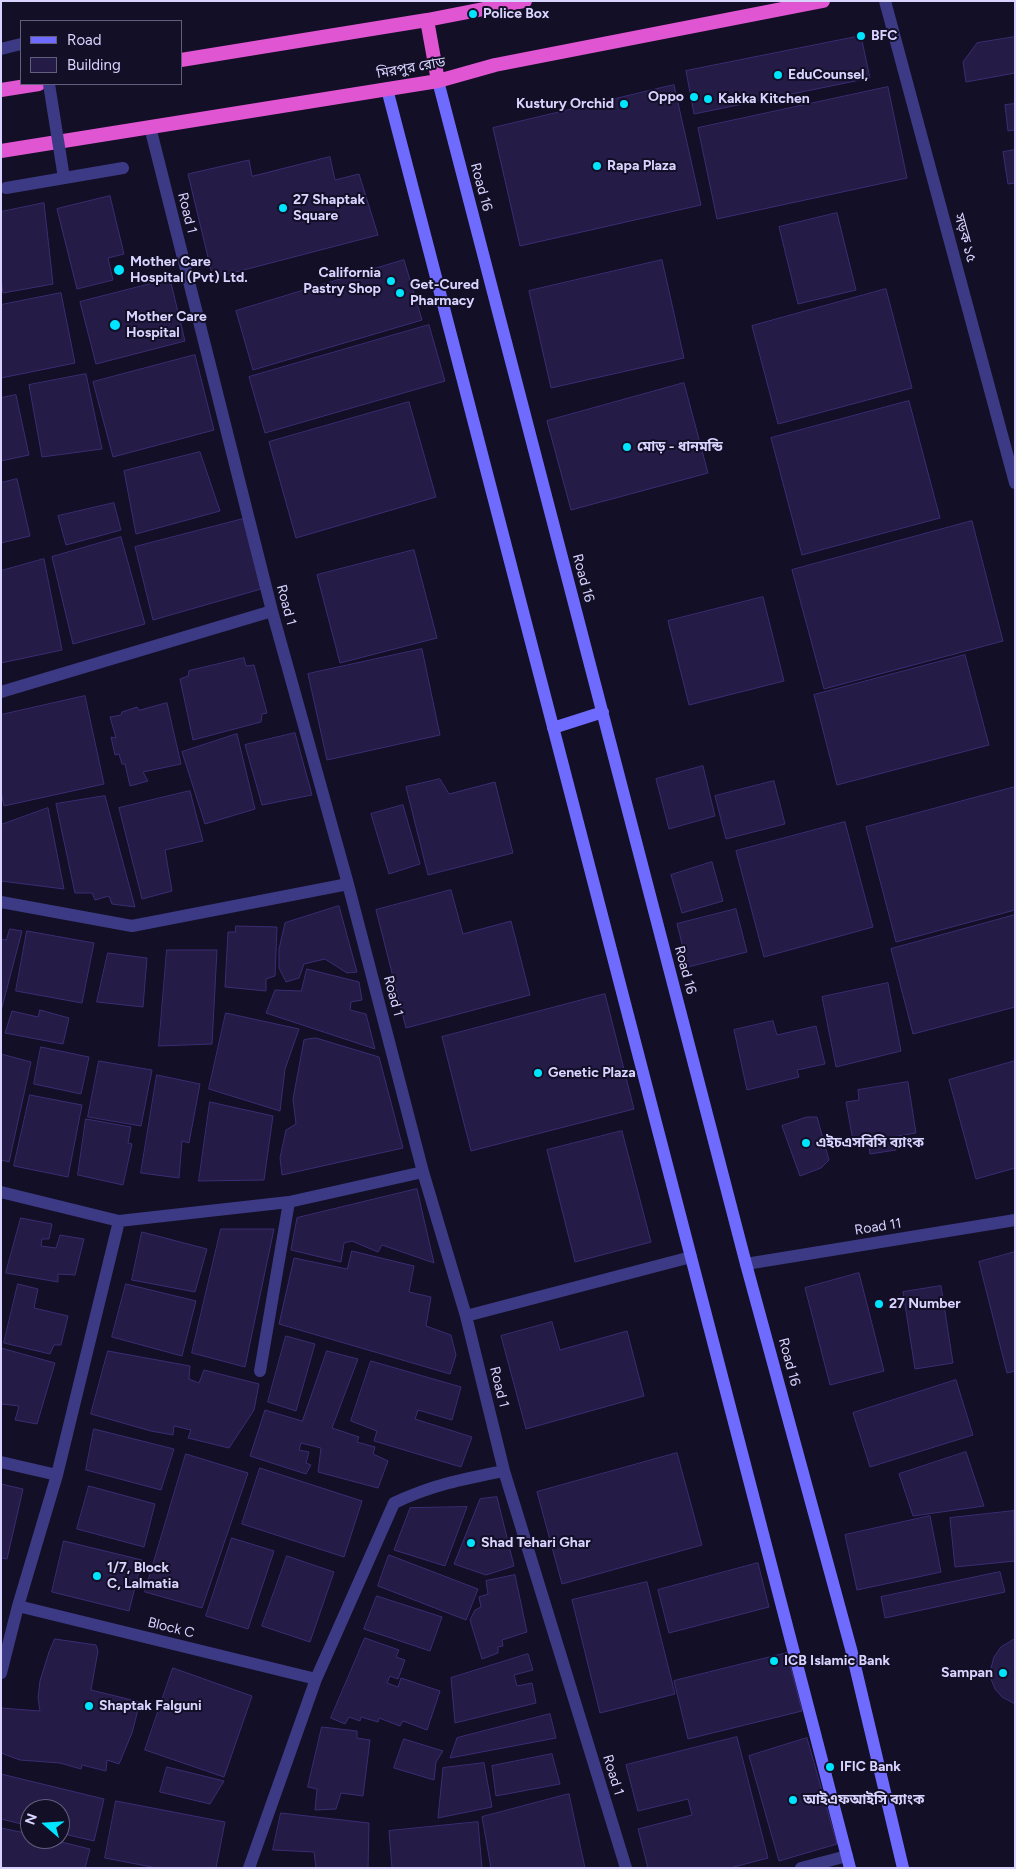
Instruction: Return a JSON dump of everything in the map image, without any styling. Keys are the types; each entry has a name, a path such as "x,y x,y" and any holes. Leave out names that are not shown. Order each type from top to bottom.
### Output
{"highway":[{"path":"182,60 427,20 525,1"},
{"name":"মিরপুর রোড","path":"1,151 438,81 495,66 823,1"},
{"path":"427,20 438,81"},
{"path":"1,90 33,85"}],"main road":[{"name":"Road 16","path":"438,81 746,1264 851,1649 903,1868"},
{"path":"387,89 848,1862"},
{"path":"553,728 603,712"}],"street":[{"name":"সড়ক ১৫","path":"885,1 1015,484"},
{"path":"1,48 20,44"},
{"path":"48,85 64,178"},
{"name":"Road 1","path":"150,127 272,611 348,884 423,1172 466,1316 504,1471 626,1868"},
{"path":"6,188 123,168"},
{"path":"1,692 272,611"},
{"path":"1,902 132,926 348,884"},
{"path":"1,1192 119,1221 289,1202 423,1172"},
{"path":"260,1371 289,1202"},
{"name":"Road 11","path":"746,1264 1015,1220"},
{"path":"1,1673 18,1606 57,1474 119,1221"},
{"path":"466,1316 691,1258"},
{"path":"1,1462 57,1474"},
{"path":"250,1868 316,1679 394,1503 419,1491 450,1481 504,1471"},
{"name":"Block C","path":"18,1606 316,1679"},
{"path":"801,1868 848,1862"}],"building":[{"name":"EduCounsel,","path":"861,36 870,78 694,114 686,71"},
{"path":"1015,37 1015,73 966,82 963,62 977,43"},
{"name":"Rapa Plaza","path":"674,85 701,205 520,246 493,128"},
{"path":"888,87 907,178 717,219 698,128"},
{"path":"1015,104 1015,130 1008,131 1005,105"},
{"path":"1015,150 1015,183 1008,184 1003,152"},
{"name":"27 Shaptak Square","path":"330,157 335,180 359,174 378,235 213,278 188,174 249,160 252,176"},
{"path":"110,196 124,254 108,258 113,280 77,289 57,209"},
{"path":"44,203 53,284 3,293 1,279 1,212"},
{"path":"837,213 856,290 798,304 779,227"},
{"path":"404,260 422,320 253,370 236,311"},
{"path":"662,260 684,358 551,388 529,291"},
{"path":"170,279 185,341 96,364 80,302"},
{"path":"886,289 912,388 778,424 752,326"},
{"path":"61,293 75,363 1,378 1,305"},
{"path":"429,325 445,381 265,433 249,377"},
{"path":"195,355 214,430 113,457 93,382"},
{"path":"86,374 102,449 42,457 29,385"},
{"name":"মোড় - ধানমন্ডি","path":"684,383 708,473 571,510 547,421"},
{"path":"16,395 29,455 1,461 1,398"},
{"path":"909,401 940,518 802,555 771,438"},
{"path":"409,402 436,497 296,538 269,442"},
{"path":"200,452 220,511 136,534 124,471"},
{"path":"17,479 30,536 1,543 1,483"},
{"path":"114,503 121,530 66,545 58,516"},
{"path":"243,519 261,589 153,620 135,547"},
{"path":"972,521 1003,641 824,689 792,570"},
{"path":"121,537 145,624 73,644 52,557"},
{"path":"414,550 437,638 340,663 317,575"},
{"path":"44,559 62,650 1,663 1,571"},
{"path":"763,597 784,681 689,705 668,621"},
{"path":"422,649 440,735 327,760 308,674"},
{"path":"965,655 989,745 837,785 814,695"},
{"path":"244,658 246,666 254,665 267,713 262,714 261,722 193,740 180,679 188,676 189,671"},
{"path":"85,696 104,784 4,806 1,792 1,715"},
{"path":"167,703 181,764 143,772 148,781 130,786 125,764 122,764 119,754 115,755 111,737 116,738 110,717 121,715 122,712 137,707 139,710"},
{"path":"295,733 312,795 262,805 245,745"},
{"path":"237,734 255,809 205,824 182,752"},
{"path":"703,766 715,816 669,829 656,779"},
{"path":"440,779 449,794 495,782 513,853 428,875 406,787"},
{"path":"774,781 785,824 726,839 715,796"},
{"path":"1015,787 1015,910 896,942 866,827"},
{"path":"190,791 203,841 165,850 172,891 142,899 119,808"},
{"path":"105,796 135,907 112,904 109,896 95,900 92,893 75,893 56,804"},
{"path":"403,805 420,864 389,874 371,814"},
{"path":"48,808 64,889 1,881 1,825"},
{"path":"845,822 873,927 764,957 736,851"},
{"path":"712,862 723,901 682,913 671,875"},
{"path":"451,890 463,934 511,921 530,995 406,1028 376,910"},
{"path":"339,906 357,972 347,973 325,959 304,964 299,978 286,982 279,968 279,949 285,923"},
{"path":"736,909 747,952 688,967 677,924"},
{"path":"1015,915 1015,1007 913,1034 891,949"},
{"path":"236,926 277,927 275,976 266,979 266,991 225,987 228,932 235,932"},
{"path":"10,929 22,931 1,1011 1,939 6,940"},
{"path":"27,931 94,943 82,1003 16,991"},
{"path":"167,950 217,950 212,1044 159,1046"},
{"path":"108,953 147,958 143,1007 97,1002"},
{"path":"307,969 359,982 362,1000 351,1002 350,1010 366,1014 375,1049 266,1013 275,990 301,991"},
{"path":"888,983 901,1051 836,1067 822,997"},
{"name":"Genetic Plaza","path":"605,994 634,1109 471,1151 442,1037"},
{"path":"40,1010 69,1018 63,1044 5,1033 12,1011 38,1017"},
{"path":"226,1013 299,1029 285,1069 280,1111 209,1089"},
{"path":"773,1021 777,1035 816,1026 825,1064 797,1070 799,1077 747,1090 734,1030"},
{"path":"316,1038 379,1057 403,1148 282,1175 280,1158 286,1130 296,1124 293,1099 304,1040"},
{"path":"41,1047 89,1057 81,1094 34,1084"},
{"path":"1,1054 31,1062 9,1162 1,1160"},
{"path":"99,1061 152,1070 141,1126 88,1117"},
{"path":"1015,1061 1015,1168 976,1179 949,1080"},
{"path":"157,1075 200,1084 189,1143 182,1141 179,1178 141,1173"},
{"path":"908,1082 916,1133 893,1137 896,1150 870,1154 868,1139 853,1141 846,1102 859,1100 858,1090"},
{"path":"30,1095 82,1105 68,1177 14,1166"},
{"path":"210,1102 273,1116 264,1180 199,1181"},
{"name":"এইচএসবিসি ব্যাংক","path":"807,1117 817,1117 829,1160 821,1168 800,1176 782,1126"},
{"path":"86,1119 131,1127 128,1143 132,1144 123,1185 78,1175"},
{"path":"622,1131 651,1242 575,1262 547,1150"},
{"path":"417,1189 434,1263 382,1245 378,1252 352,1241 344,1243 341,1262 291,1250 297,1218"},
{"path":"21,1218 52,1224 49,1239 42,1239 41,1246 56,1248 60,1235 84,1239 75,1275 58,1274 58,1282 6,1273"},
{"path":"221,1229 274,1229 245,1367 192,1353"},
{"path":"142,1232 207,1249 195,1292 132,1280"},
{"path":"352,1251 414,1266 409,1292 431,1297 426,1326 451,1335 456,1355 450,1374 279,1324 294,1258 347,1269"},
{"path":"1015,1252 1015,1371 1007,1373 979,1262"},
{"path":"859,1273 884,1371 830,1385 805,1288"},
{"path":"18,1284 38,1289 34,1308 68,1316 61,1345 54,1345 50,1354 4,1343"},
{"path":"126,1284 196,1301 182,1356 112,1337"},
{"path":"941,1286 953,1363 915,1369 903,1292"},
{"path":"552,1322 560,1350 627,1331 644,1396 526,1429 501,1336"},
{"path":"286,1336 315,1344 296,1411 268,1402"},
{"path":"1,1348 55,1363 37,1424 15,1420 19,1406 2,1404 1,1407"},
{"path":"108,1351 190,1366 189,1379 199,1383 204,1370 259,1384 254,1410 229,1448 188,1438 191,1430 174,1426 173,1435 151,1431 91,1414"},
{"path":"327,1351 358,1359 332,1428 359,1437 357,1442 375,1447 373,1454 388,1461 378,1488 318,1472 321,1448 301,1443 299,1450 309,1452 306,1463 311,1465 306,1474 250,1456 265,1410 302,1421"},
{"path":"371,1361 461,1387 452,1420 418,1410 415,1419 472,1437 461,1467 374,1441 377,1431 351,1421"},
{"path":"956,1380 973,1435 870,1467 853,1413"},
{"path":"94,1429 174,1449 161,1490 86,1470"},
{"path":"966,1452 984,1506 913,1516 899,1474"},
{"path":"677,1453 702,1545 562,1584 537,1492"},
{"path":"186,1454 248,1473 202,1608 145,1592"},
{"path":"260,1468 362,1501 344,1557 242,1524"},
{"path":"1,1484 23,1489 7,1559 1,1558"},
{"path":"89,1486 155,1504 144,1547 77,1529"},
{"path":"497,1497 514,1566 486,1575 454,1564 480,1499"},
{"path":"467,1507 445,1566 394,1550 410,1508"},
{"path":"1014,1511 1015,1561 955,1567 950,1518"},
{"path":"930,1516 941,1572 857,1590 845,1535"},
{"path":"232,1538 274,1551 248,1629 206,1616"},
{"name":"1/7, Block C, Lalmatia","path":"64,1541 142,1560 129,1611 52,1592"},
{"path":"389,1555 478,1589 466,1620 378,1586"},
{"path":"287,1556 334,1572 310,1642 262,1626"},
{"path":"758,1563 769,1607 669,1633 658,1590"},
{"path":"1000,1572 1005,1592 885,1618 881,1597"},
{"path":"515,1575 527,1632 502,1640 503,1646 498,1647 498,1653 482,1659 470,1620 475,1610 481,1607 479,1597 488,1594 486,1581"},
{"path":"647,1582 675,1694 600,1713 572,1600"},
{"path":"377,1596 442,1617 430,1651 364,1629"},
{"path":"365,1638 399,1650 396,1657 405,1660 398,1679 390,1676 387,1683 398,1687 401,1678 440,1691 427,1730 403,1721 400,1726 379,1718 378,1722 361,1717 360,1721 349,1717 345,1724 331,1718"},
{"name":"Shaptak Falguni","path":"55,1639 96,1645 98,1651 91,1690 140,1702 132,1733 119,1764 107,1760 106,1771 82,1765 81,1769 60,1763 20,1760 1,1753 1,1708 40,1711 38,1698 40,1681"},
{"name":"Sampan","path":"1015,1639 1015,1704 1002,1697 995,1689 991,1679 991,1668 994,1657 1001,1647"},
{"path":"787,1653 802,1711 688,1739 674,1681"},
{"path":"528,1654 533,1670 514,1675 517,1686 532,1683 536,1703 455,1723 451,1678"},
{"path":"173,1668 252,1696 224,1777 145,1750"},
{"path":"550,1714 556,1738 450,1758 457,1738"},
{"path":"322,1727 357,1731 357,1738 370,1740 363,1796 341,1793 336,1809 315,1810 317,1789 308,1787"},
{"path":"737,1737 768,1858 730,1868 648,1868 638,1829 692,1815 688,1799 638,1811 626,1765"},
{"name":"আইএফআইসি ব্যাংক","path":"807,1738 837,1844 779,1861 749,1756"},
{"path":"404,1739 443,1751 436,1762 434,1780 394,1768"},
{"path":"552,1754 560,1784 496,1796 492,1766"},
{"path":"484,1763 492,1807 438,1818 443,1768"},
{"path":"167,1767 224,1781 210,1804 160,1792"},
{"path":"1,1774 104,1799 94,1841 70,1835 70,1799 20,1799 20,1824 1,1819"},
{"path":"569,1794 585,1868 491,1868 482,1817"},
{"path":"116,1801 225,1822 216,1868 157,1868 105,1858"},
{"path":"281,1813 369,1823 368,1868 316,1868 314,1852 273,1850"},
{"path":"478,1822 482,1868 392,1868 389,1831"},
{"path":"1,1828 20,1832 20,1849 70,1849 70,1844 90,1849 85,1868 1,1868"}],"place":[{"name":"Police Box","path":"473,14"},
{"name":"BFC","path":"861,36"},
{"name":"EduCounsel,","path":"778,75"},
{"name":"Oppo","path":"694,97"},
{"name":"Kakka Kitchen","path":"708,99"},
{"name":"Kustury Orchid","path":"624,104"},
{"name":"Rapa Plaza","path":"597,166"},
{"name":"27 Shaptak Square","path":"283,208"},
{"name":"Mother Care Hospital (Pvt) Ltd.","path":"119,270"},
{"name":"California Pastry Shop","path":"391,281"},
{"name":"Get-Cured Pharmacy","path":"400,293"},
{"name":"Mother Care Hospital","path":"115,325"},
{"name":"মোড় - ধানমন্ডি","path":"627,447"},
{"name":"Genetic Plaza","path":"538,1073"},
{"name":"এইচএসবিসি ব্যাংক","path":"806,1143"},
{"name":"27 Number","path":"879,1304"},
{"name":"Shad Tehari Ghar","path":"471,1543"},
{"name":"1/7, Block C, Lalmatia","path":"97,1576"},
{"name":"ICB Islamic Bank","path":"774,1661"},
{"name":"Sampan","path":"1003,1673"},
{"name":"Shaptak Falguni","path":"89,1706"},
{"name":"IFIC Bank","path":"830,1767"},
{"name":"আইএফআইসি ব্যাংক","path":"793,1800"}]}
